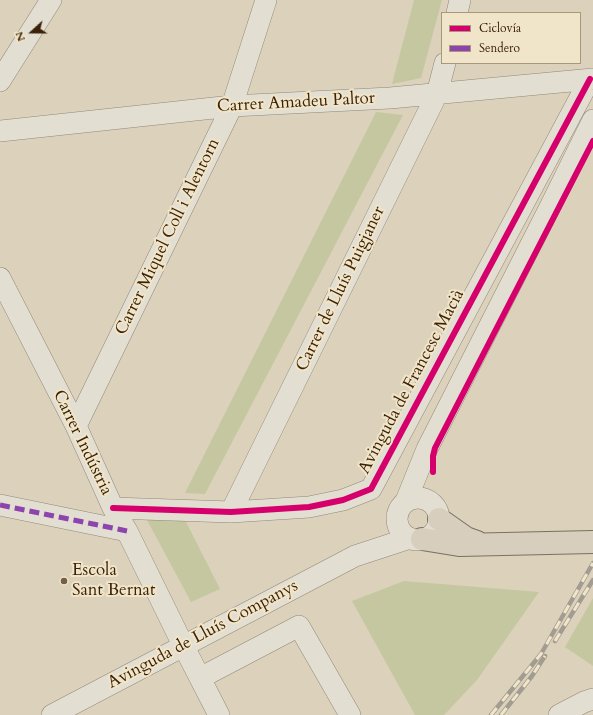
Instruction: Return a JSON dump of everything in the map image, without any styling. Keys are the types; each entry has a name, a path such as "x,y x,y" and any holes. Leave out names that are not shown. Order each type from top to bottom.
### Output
{"main road":[{"path":"436,513 466,538 481,545"},
{"path":"416,539 459,545 593,542"}],"street":[{"path":"0,81 51,0"},
{"name":"Carrer Miquel Coll i Alentorn","path":"76,426 232,106 266,0"},
{"path":"457,12 460,0"},
{"name":"Carrer de Lluís Puigjaner","path":"231,512 437,94 445,64"},
{"name":"Carrer Amadeu Paltor","path":"0,130 232,106 390,98 592,79"},
{"name":"Avinguda de Francesc Macià","path":"113,508 231,512 309,507 343,500 371,489 592,79"},
{"path":"416,539 401,532 397,521 399,510 406,501 427,449 593,120"},
{"name":"Carrer Indústria","path":"0,278 76,426 113,508 127,531 219,715"},
{"path":"355,556 432,534 436,530 436,513 427,480 427,449"},
{"path":"406,501 418,498 424,499 436,513"},
{"path":"0,505 127,531"},
{"path":"355,556 397,521"},
{"name":"Avinguda de Lluís Companys","path":"52,715 74,710 183,645 355,556"},
{"path":"200,678 299,626 350,715"},
{"path":"559,715 593,699"}],"green space":[{"path":"414,0 442,0 421,78 392,84"},
{"path":"376,112 403,115 205,494 185,493"},
{"path":"182,514 220,589 191,602 147,520"},
{"path":"404,581 539,592 477,680 444,715 415,715 352,601"},
{"path":"593,598 593,666 565,647"}],"railway":[{"path":"491,715 541,654 593,563"},
{"path":"555,641 593,580"},
{"path":"501,715 532,676 545,656"}],"marked path":[{"path":"0,505 127,531"}],"cycle path":[{"path":"113,508 231,512 309,507 343,500 371,489 590,79"},
{"path":"433,472 433,456 435,448 593,141"}],"place":[{"name":"Escola Sant Bernat","path":"64,581"}]}
